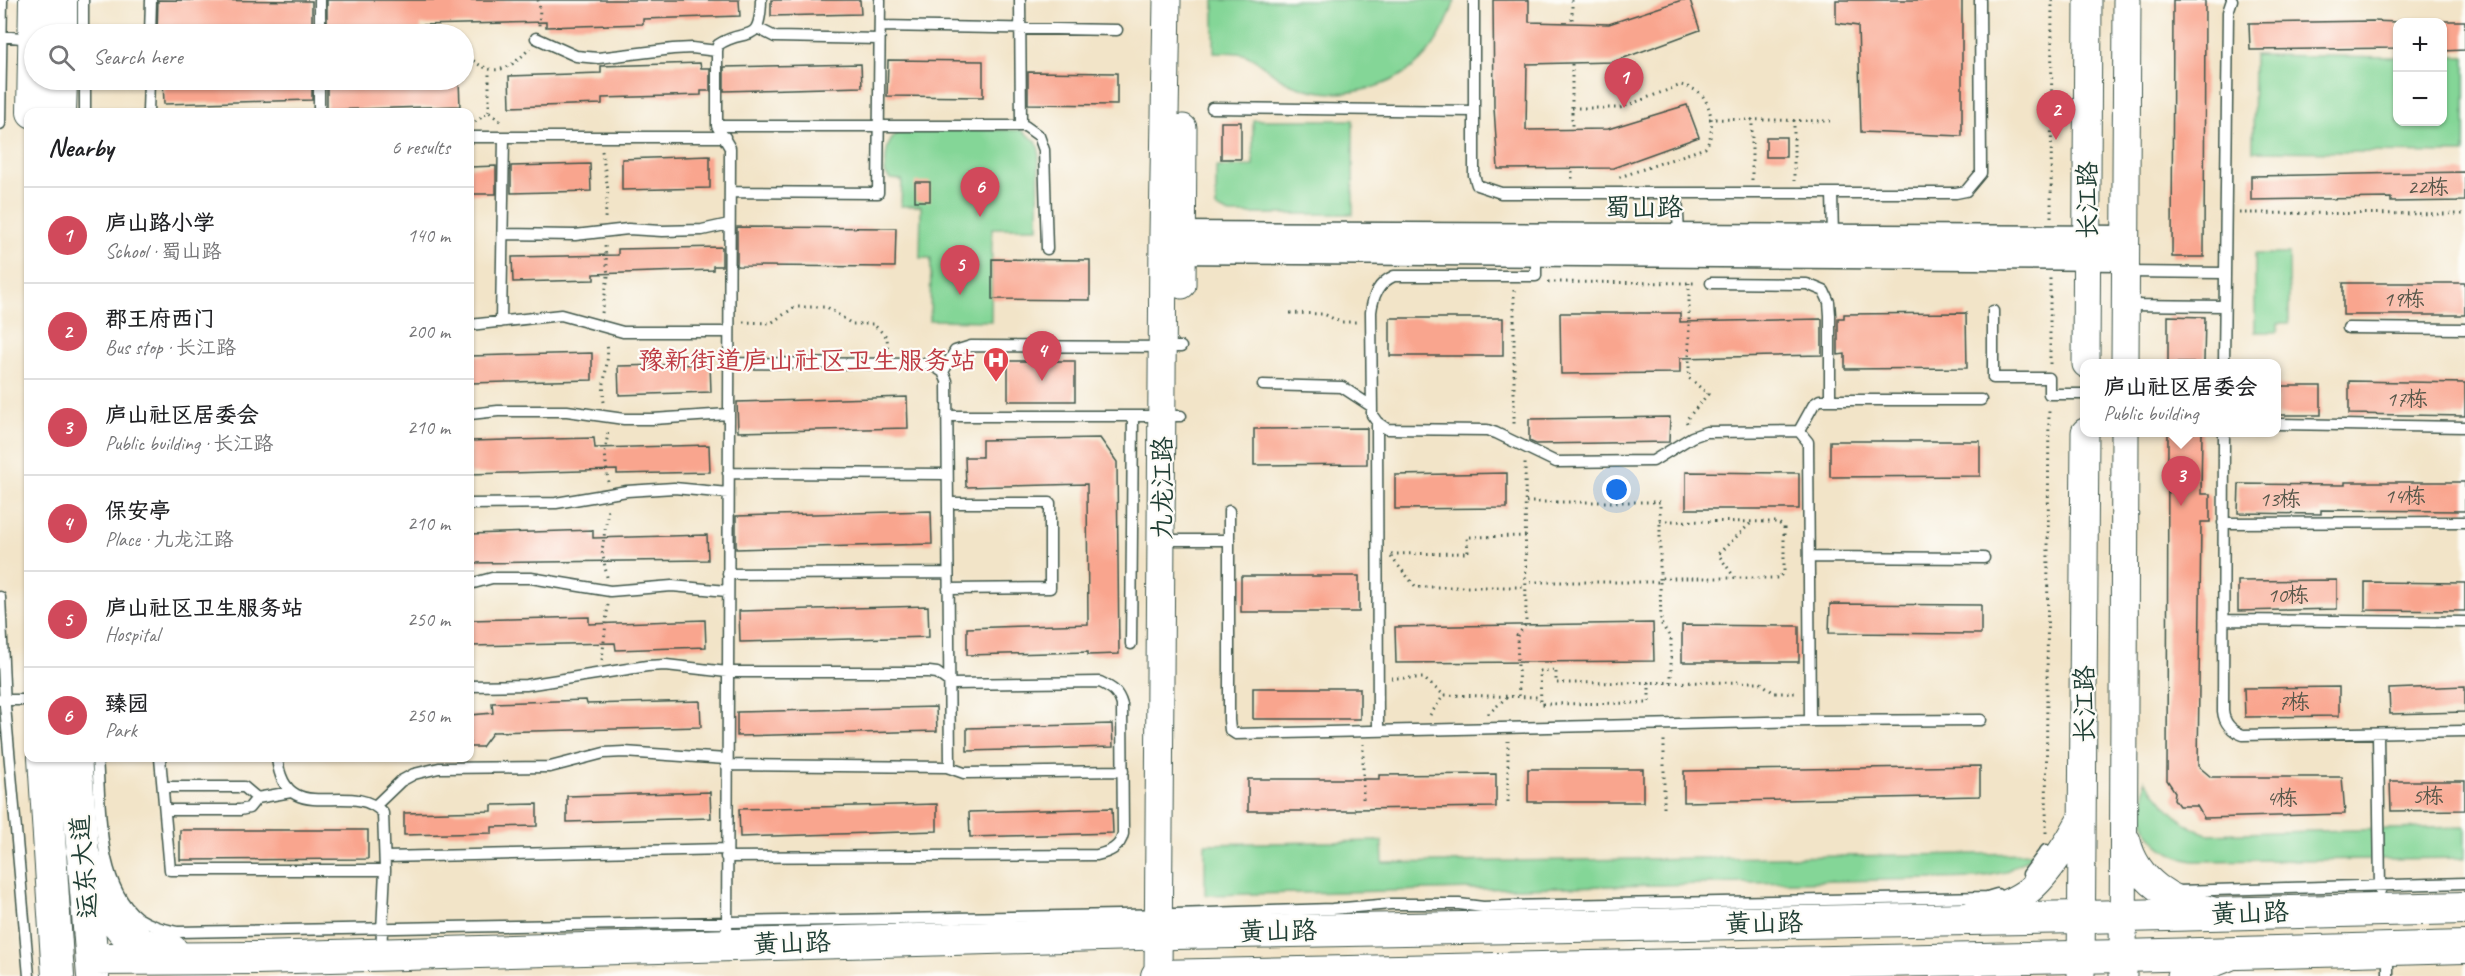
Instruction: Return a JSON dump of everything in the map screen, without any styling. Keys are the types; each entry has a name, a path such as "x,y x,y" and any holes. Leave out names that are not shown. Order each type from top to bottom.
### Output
{"main road":[{"path":"34,24 35,0"},
{"path":"61,0 61,24"},
{"path":"33,90 33,108"},
{"path":"60,108 61,90"},
{"name":"运东大道","path":"45,762 58,976"},
{"name":"运东大道","path":"75,762 92,968"},
{"path":"82,850 99,900 123,930 142,944 161,950 257,958"},
{"name":"黄山路","path":"92,968 257,958 381,942 726,933 1167,923 1953,919 2228,914 2380,898 2465,908"},
{"name":"黄山路","path":"1158,976 1898,966 2081,967 2123,966 2241,953 2388,963 2465,947"}],"street":[{"name":"九龙江路","path":"1167,0 1173,243 1167,923 1175,976"},
{"name":"九龙江路","path":"1173,243 1184,0"},
{"name":"长江路","path":"2086,359 2088,0"},
{"name":"长江路","path":"2125,359 2127,0"},
{"name":"蜀山路","path":"1536,245 1678,235 1833,236 2050,248"},
{"name":"蜀山路","path":"1173,243 2086,248 2125,256"},
{"name":"长江路","path":"2081,967 2085,437"},
{"name":"长江路","path":"2123,966 2125,437"},
{"path":"1953,919 1999,907 2026,893 2070,841 2083,815"},
{"path":"2124,827 2130,855 2137,868 2151,883 2190,906 2228,914"},
{"name":"九龙江路","path":"1158,976 1167,923"},
{"path":"2181,976 2241,953"},
{"path":"1898,966 1977,976"}],"lane":[{"path":"0,124 2,0"},
{"path":"83,0 83,24"},
{"path":"150,24 151,0"},
{"path":"320,0 320,24"},
{"path":"726,933 730,148 717,126 717,51 718,45 723,42 748,35 757,28 761,0"},
{"path":"730,192 878,193 880,0"},
{"path":"1020,0 1021,125"},
{"path":"1474,0 1474,174 1477,185 1501,193 1956,193 1966,191 1981,173 1980,0"},
{"path":"2224,359 2228,12 2232,0"},
{"path":"880,26 1117,30"},
{"path":"757,28 775,37 879,39"},
{"path":"1,37 24,38"},
{"path":"536,38 576,56 598,58 673,49 692,48 717,51"},
{"path":"85,90 85,108"},
{"path":"148,108 149,90"},
{"path":"319,90 319,108"},
{"path":"1212,108 1474,111"},
{"path":"717,126 1021,125 1033,130 1042,142 1044,150 1047,249"},
{"path":"474,137 725,137"},
{"path":"501,322 504,137"},
{"path":"1677,193 1678,235"},
{"path":"1832,193 1833,236"},
{"path":"502,234 575,235 628,229 702,230 729,224"},
{"path":"1378,730 1377,422 1371,406 1372,306 1379,287 1394,276 1536,276 1536,245"},
{"path":"2125,256 2224,273"},
{"path":"1711,283 1807,284 1824,291 1829,302 1830,315 1830,400"},
{"path":"2125,305 2224,306"},
{"path":"1993,311 1993,378 2049,378 2049,394 2080,394"},
{"path":"474,325 530,316 561,315 623,332 729,327"},
{"path":"2348,328 2465,329"},
{"path":"943,372 955,351 971,346 1172,347"},
{"path":"729,363 931,364 943,372 947,381 950,768"},
{"path":"1263,386 1342,387 1371,406"},
{"path":"1799,431 1814,404 1820,400 1981,400"},
{"path":"474,414 498,411 567,411 624,419 728,414"},
{"path":"947,416 1171,416"},
{"path":"1131,644 1133,416"},
{"path":"1377,422 1388,429 1487,430 1556,462 1646,462 1653,461 1692,437 1706,432 1799,431"},
{"path":"2281,424 2465,427"},
{"path":"1799,431 1808,442 1810,721"},
{"path":"2224,437 2224,718 2237,733 2243,735 2465,731"},
{"path":"728,473 947,474"},
{"path":"474,504 556,503 627,491 674,488 728,493"},
{"path":"948,503 1050,503 1050,588 948,589"},
{"path":"1229,511 1230,730 1236,734 1810,721 1981,720"},
{"path":"2223,523 2465,522"},
{"path":"1170,540 1229,540"},
{"path":"1809,557 1984,558"},
{"path":"728,574 948,573"},
{"path":"474,583 492,578 531,578 610,591 672,586 727,591"},
{"path":"0,597 2,700 29,976"},
{"path":"2223,620 2465,622"},
{"path":"385,857 726,853 1097,855 1110,851 1122,839 1122,705 1116,690 1100,682 949,682 937,673 928,672 727,672 647,666 526,685 474,686"},
{"path":"2,700 24,700"},
{"path":"2378,733 2380,898"},
{"path":"375,806 401,781 414,774 439,768 550,766 604,753 624,752 726,762 950,768 964,773 1123,771"},
{"path":"97,762 106,863 113,884 126,904 139,918 156,927 177,932 381,942 385,870 383,813 375,806 361,800 311,799 298,796 291,792 280,777 278,762"},
{"path":"160,762 170,870 385,870"},
{"path":"163,787 244,787 257,798"},
{"path":"165,810 240,810 249,808 257,798 291,792"},
{"path":"1167,923 1391,904 1459,903 1483,907 1986,897 2014,886 2030,872 2046,850"},
{"path":"2163,891 2380,898 2465,884"}],"path":[{"path":"474,62 489,71 510,65 521,58 536,38 540,21 538,0"},
{"path":"1572,0 1572,20"},
{"path":"2049,378 2052,0"},
{"path":"1572,64 1572,126"},
{"path":"489,71 489,112"},
{"path":"1572,108 1620,108 1681,85 1691,87 1701,94 1705,101 1712,139 1705,148 1616,178"},
{"path":"1709,118 1830,121"},
{"path":"1752,119 1752,193"},
{"path":"1794,120 1794,193"},
{"path":"2225,213 2465,214"},
{"path":"1514,276 1514,441"},
{"path":"1546,282 1711,283"},
{"path":"1689,283 1689,378 1708,394 1686,420 1692,437"},
{"path":"729,327 771,323 795,307 827,307 852,324 873,324 880,330 887,337 888,363"},
{"path":"1290,313 1324,314 1340,322 1371,322"},
{"path":"2046,850 2049,394"},
{"path":"1519,696 1517,636 1526,624 1525,447"},
{"path":"1526,502 1660,502 1661,624 1671,639 1671,682"},
{"path":"1526,582 1779,578 1784,571 1784,527 1777,522 1660,521"},
{"path":"1735,578 1718,554 1752,522"},
{"path":"1526,587 1416,587 1388,554 1468,553 1467,537 1527,536"},
{"path":"1649,682 1649,703 1541,704 1540,671 1556,670 1556,682 1649,682 1671,682 1760,682 1774,693 1810,693"},
{"path":"1378,678 1423,678 1444,695 1541,697"},
{"path":"1441,715 1430,715 1444,695"},
{"path":"1487,715 1508,696"},
{"path":"1664,724 1664,808"},
{"path":"1508,802 1509,728"},
{"path":"1363,798 1364,731"}],"green space":[{"path":"1214,0 1455,0 1446,24 1433,46 1406,72 1372,88 1334,93 1315,91 1289,83 1252,58 1242,54 1214,52"},
{"path":"2254,55 2393,57 2393,126 2447,126 2447,57 2465,57 2465,153 2253,151"},
{"path":"1253,120 1353,120 1353,214 1230,214 1216,208 1216,167 1253,166"},
{"path":"904,129 1021,130 1036,141 1039,150 1038,228 992,228 991,321 930,320 931,258 920,258 921,206 901,206 902,180 890,179 885,173 886,153 890,142"},
{"path":"2255,254 2289,254 2289,323 2278,323 2278,332 2255,332"},
{"path":"2145,780 2179,819 2207,834 2465,827 2465,858 2193,861 2164,849 2148,831 2144,813"},
{"path":"1382,841 1383,863 2037,853 2005,872 1977,878 1205,895 1205,844"}],"building":[{"path":"158,0 312,1 312,24 157,24"},
{"path":"327,0 739,0 740,16 643,19 643,24 546,27 546,22 327,24"},
{"path":"771,0 860,0 861,14 771,16"},
{"path":"1493,0 1529,0 1529,22 1609,24 1682,0 1690,0 1700,30 1613,62 1527,64 1526,130 1608,129 1687,105 1699,137 1613,168 1498,169 1494,108"},
{"path":"1836,0 1962,0 1962,136 1861,132 1858,26 1836,23"},
{"path":"2173,0 2205,0 2204,257 2172,257"},
{"path":"2447,21 2465,21 2465,50 2447,51"},
{"path":"2393,22 2393,48 2250,50 2249,23"},
{"path":"888,60 983,61 983,97 887,96"},
{"path":"700,63 701,68 710,68 710,91 701,91 701,95 602,98 602,104 510,107 509,76 601,73 601,66"},
{"path":"861,64 862,87 724,91 724,67"},
{"path":"1028,72 1117,73 1117,105 1028,104"},
{"path":"163,90 312,90 312,100 164,104"},
{"path":"327,90 459,90 460,106 327,108"},
{"path":"1221,122 1241,122 1241,159 1221,159"},
{"path":"1766,137 1786,137 1786,157 1766,157"},
{"path":"710,156 710,188 622,190 622,159"},
{"path":"590,164 591,191 511,193 511,166"},
{"path":"496,166 496,194 474,194 474,167"},
{"path":"2465,172 2465,201 2391,202 2391,198 2251,200 2251,176"},
{"path":"915,182 930,182 930,201 915,201"},
{"path":"737,227 896,228 895,267 737,266"},
{"path":"722,247 722,266 713,266 713,270 594,274 594,280 513,282 512,257 618,255 618,249"},
{"path":"992,259 1090,260 1090,300 992,299"},
{"path":"2343,283 2465,283 2465,315 2343,315"},
{"path":"1560,313 1680,313 1680,322 1822,319 1822,355 1680,358 1680,373 1561,374"},
{"path":"1966,313 1967,368 1845,369 1845,354 1838,355 1838,318 1844,318 1844,314"},
{"path":"2168,316 2205,317 2204,359 2168,359"},
{"path":"1390,318 1503,318 1503,356 1390,356"},
{"path":"592,353 592,380 474,383 474,356"},
{"path":"1008,361 1075,361 1075,401 1008,401"},
{"path":"710,364 711,392 619,395 618,366"},
{"path":"2349,381 2465,383 2465,416 2349,414"},
{"path":"2281,386 2321,386 2321,415 2281,415"},
{"path":"907,397 908,428 738,432 737,402"},
{"path":"1670,417 1669,442 1536,444 1529,441 1529,419"},
{"path":"1367,428 1367,464 1254,465 1254,429"},
{"path":"2168,437 2202,437 2201,494 2210,494 2210,522 2201,522 2198,766 2211,777 2342,777 2345,814 2204,818 2197,806 2179,806 2174,799 2175,792 2167,780"},
{"path":"594,438 595,448 709,445 710,472 617,474 617,470 474,474 474,441"},
{"path":"1100,438 1117,462 1119,654 1088,655 1088,652 967,655 967,628 1088,624 1087,484 966,487 965,457 982,457 982,440"},
{"path":"1830,441 1980,441 1980,476 1830,477"},
{"path":"1686,472 1799,473 1799,509 1686,509"},
{"path":"1507,473 1507,508 1395,509 1395,475"},
{"path":"2345,482 2465,482 2465,511 2321,510 2321,514 2238,513 2239,484 2345,485"},
{"path":"931,511 932,544 736,549 736,516"},
{"path":"593,530 593,538 707,535 708,560 474,563 474,534"},
{"path":"1241,576 1359,576 1359,612 1241,612"},
{"path":"2337,580 2337,609 2238,611 2238,581"},
{"path":"2365,582 2465,583 2465,611 2365,610"},
{"path":"1830,604 1981,605 1981,634 1829,633"},
{"path":"928,606 929,637 740,642 739,611"},
{"path":"589,617 589,624 705,620 706,647 616,650 615,643 474,646 474,620"},
{"path":"1653,623 1654,661 1396,663 1395,627"},
{"path":"1682,625 1799,626 1799,662 1682,662"},
{"path":"2465,686 2465,712 2390,714 2389,689"},
{"path":"2339,687 2339,716 2245,717 2244,688"},
{"path":"1253,688 1360,688 1360,719 1253,719"},
{"path":"586,700 587,704 700,701 701,727 493,732 482,747 474,747 474,715 493,713 492,703"},
{"path":"936,707 937,731 737,736 737,712"},
{"path":"1112,724 1113,747 967,751 967,728"},
{"path":"1980,766 1980,796 1684,802 1684,771"},
{"path":"1528,769 1643,769 1643,802 1528,802"},
{"path":"1496,774 1496,807 1248,811 1248,779 1379,779 1379,775"},
{"path":"2390,781 2465,781 2465,810 2391,811"},
{"path":"710,792 711,818 567,822 567,796"},
{"path":"537,804 537,826 492,827 492,833 404,835 404,813 492,811 492,805"},
{"path":"937,804 937,831 740,837 739,809"},
{"path":"1112,808 1113,833 970,837 969,812"},
{"path":"180,830 368,830 368,859 180,860"}],"place":[{"name":"庐山路小学","path":"1624,108"},
{"name":"郡王府西门","path":"2056,140"},
{"name":"臻园","path":"980,217"},
{"name":"庐山社区卫生服务站","path":"960,295"},
{"name":"保安亭","path":"1042,381"},
{"name":"豫新街道庐山社区卫生服务站","path":"996,383"},
{"name":"庐山社区居委会","path":"2181,506"}]}
